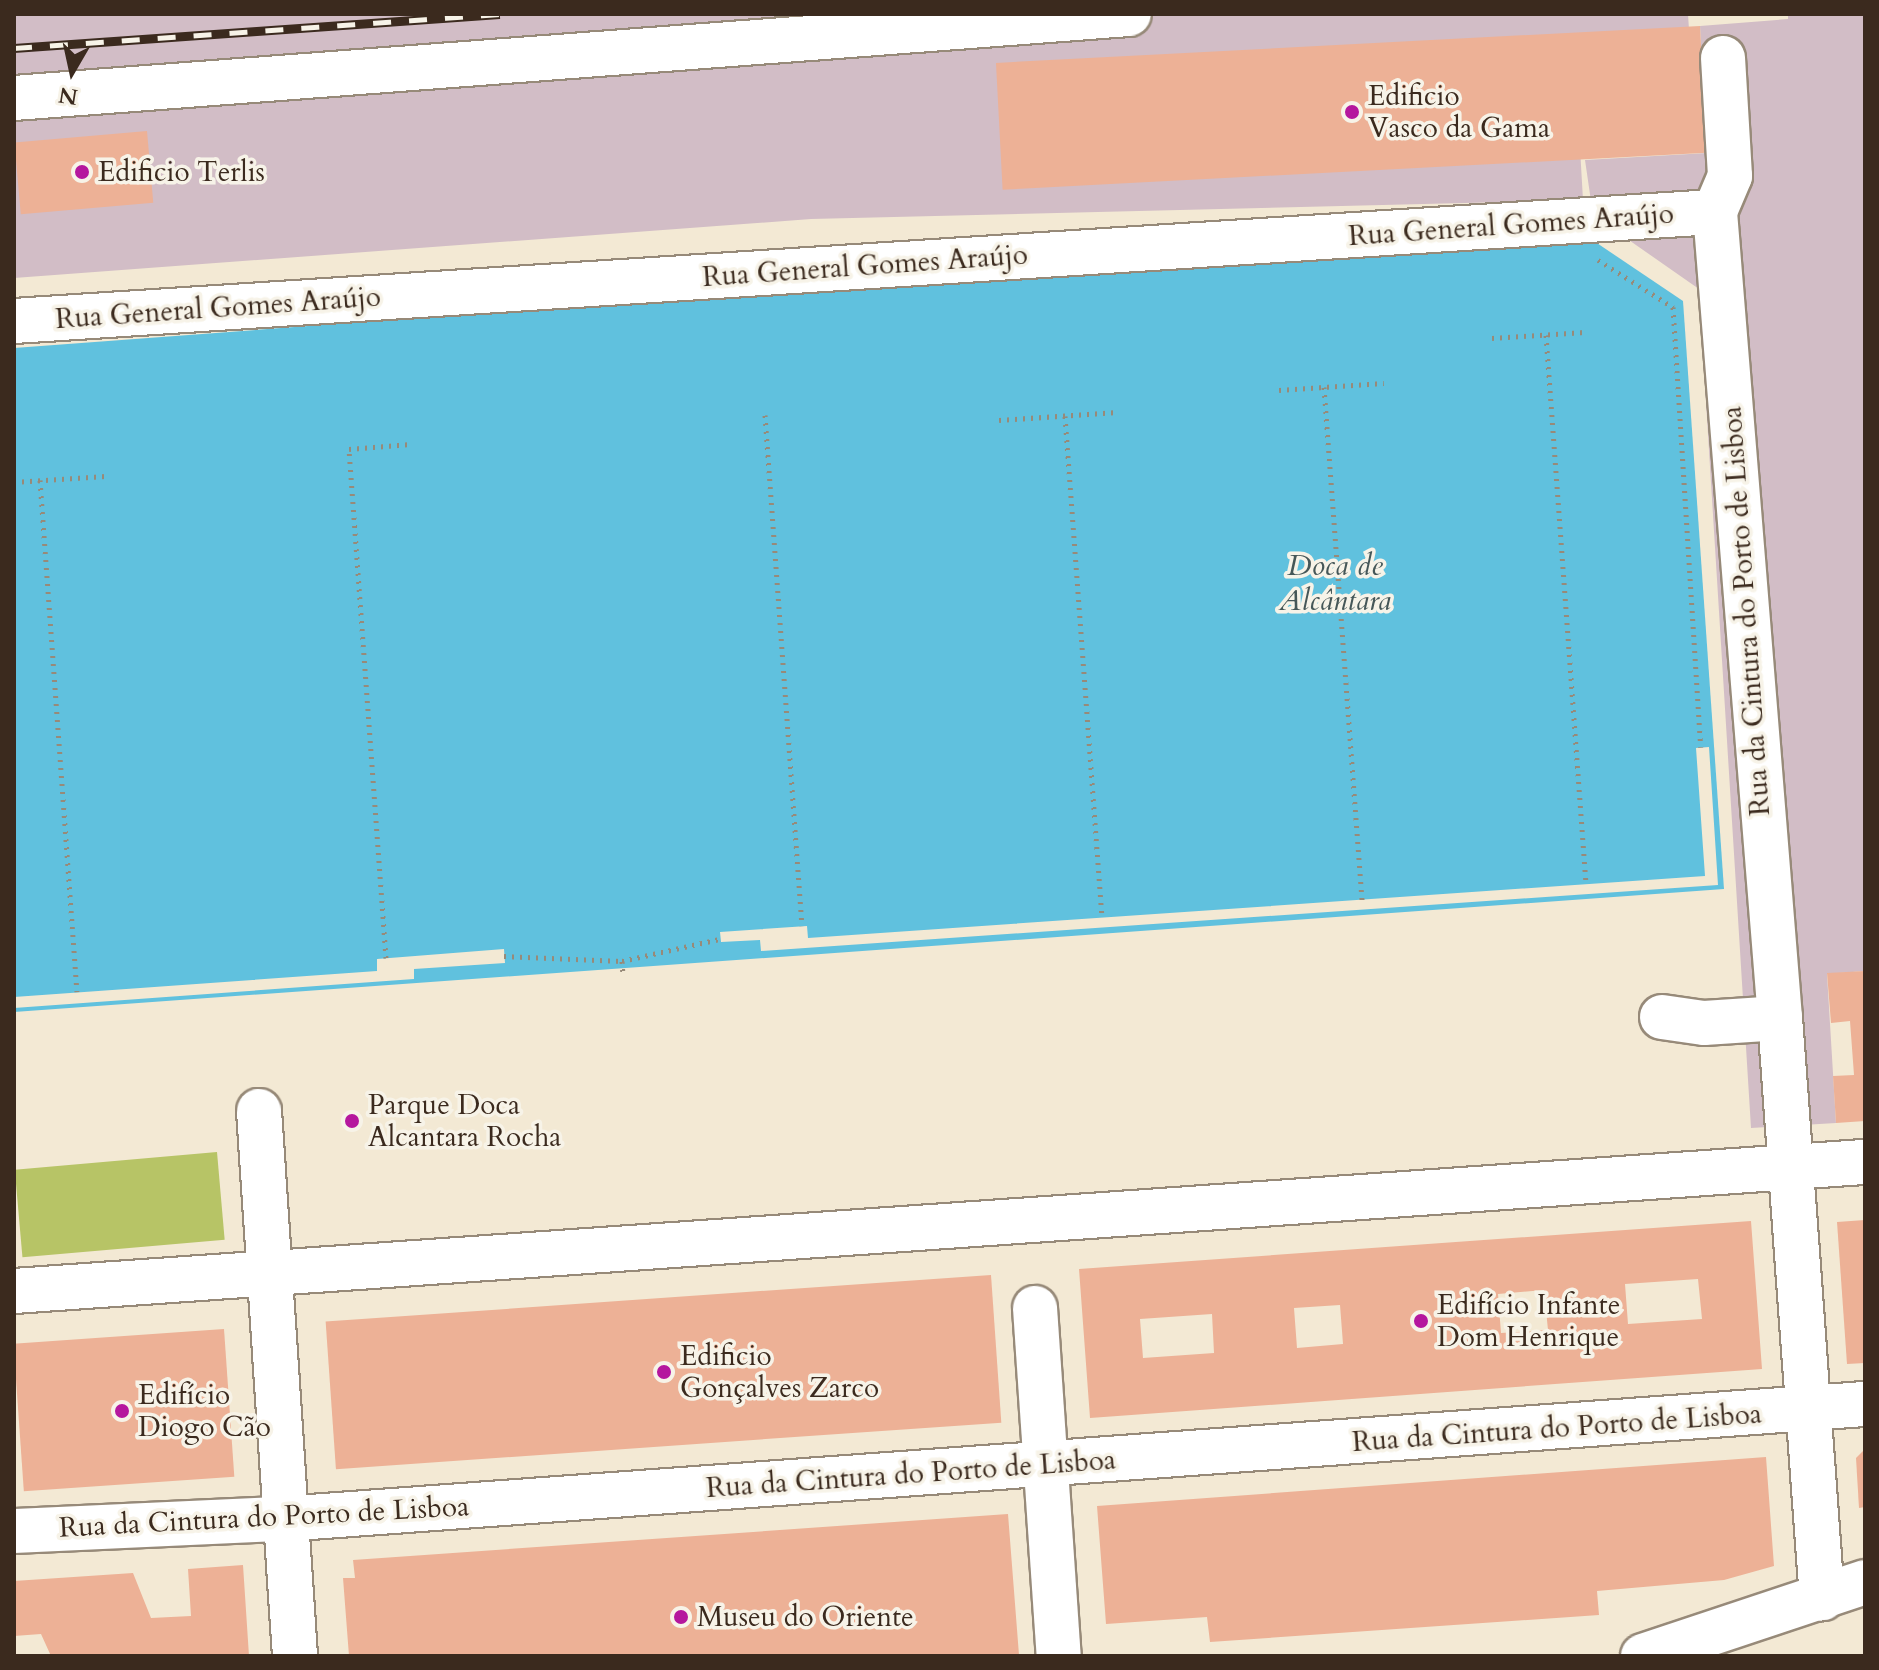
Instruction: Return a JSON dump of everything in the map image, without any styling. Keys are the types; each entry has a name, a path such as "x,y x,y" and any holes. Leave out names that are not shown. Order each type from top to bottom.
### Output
{"street":[{"path":"14,98 1129,14"},
{"name":"Rua da Cintura do Porto de Lisboa","path":"1723,58 1730,176 1715,212 1780,1018 1822,1598"},
{"name":"Rua General Gomes Araújo","path":"14,321 1715,212"},
{"path":"1662,1017 1704,1023 1780,1018"},
{"path":"259,1111 283,1519 295,1656"},
{"path":"14,1291 1788,1154 1865,1162"},
{"path":"1035,1308 1043,1464 1059,1656"},
{"name":"Rua da Cintura do Porto de Lisboa","path":"14,1531 283,1519 1865,1404"},
{"path":"1643,1656 1865,1582"}],"path":[{"path":"1595,258 1673,307 1701,747"},
{"path":"1492,338 1585,332"},
{"path":"1546,335 1586,884"},
{"path":"1279,390 1384,383"},
{"path":"1324,387 1362,900"},
{"path":"999,420 1118,412"},
{"path":"765,415 802,926"},
{"path":"1065,416 1102,918"},
{"path":"386,958 349,449 411,444"},
{"path":"14,482 106,476"},
{"path":"40,480 77,992"},
{"path":"504,956 622,961 720,939"},
{"path":"622,961 623,976"}],"shaded area":[{"path":"14,14 1688,14 1696,140 1580,148 1583,200 811,219 14,278"},
{"path":"1788,14 1865,14 1865,971 1827,974 1836,1123 1751,1128 1699,289 1593,215 1585,160 1707,153 1700,26 1788,19"}],"green space":[{"path":"217,1152 225,1240 22,1257 15,1170"}],"water":[{"name":"Doca de Alcântara","path":"1579,231 1683,301 1724,889 14,1012 14,348"}],"pier":[{"path":"1709,747 1718,885 761,951 760,940 721,942 720,932 807,926 808,938 1705,876 1696,748"},
{"path":"504,949 505,963 414,969 414,979 14,1008 14,997 377,971 377,959"}],"building":[{"name":"Edificio Vasco da Gama","path":"1700,26 1707,153 1003,190 996,63"},
{"name":"Edificio Terlis","path":"147,131 153,203 21,214 15,143"},
{"path":"1865,971 1865,1121 1836,1123 1833,1076 1854,1075 1850,1021 1831,1023 1827,973"},
{"path":"1865,1220 1865,1363 1847,1364 1837,1222"},
{"name":"Edifício Infante Dom Henrique","path":"1751,1221 1762,1369 1090,1418 1079,1269","holes":["1698,1279 1702,1319 1628,1324 1625,1284","1544,1290 1548,1330 1501,1333 1498,1294","1340,1305 1343,1344 1297,1348 1294,1308","1212,1314 1214,1353 1143,1358 1140,1319"]},
{"name":"Edificio Gonçalves Zarco","path":"991,1275 1001,1423 336,1469 326,1322"},
{"name":"Edifício Diogo Cão","path":"224,1329 234,1477 24,1491 14,1344"},
{"path":"1865,1449 1865,1507 1859,1508 1856,1458"},
{"path":"1766,1457 1774,1566 1724,1580 1597,1591 1599,1615 1210,1642 1207,1617 1106,1624 1097,1506"},
{"name":"Museu do Oriente","path":"1008,1514 1019,1655 349,1656 343,1578 355,1578 353,1560"},
{"path":"243,1565 249,1656 51,1656 41,1634 14,1636 14,1581 133,1573 151,1618 191,1616 188,1569"}],"railway":[{"path":"14,48 500,14"}],"place":[{"name":"Edificio Vasco da Gama","path":"1352,112"},
{"name":"Edificio Terlis","path":"82,172"},
{"name":"Parque Doca Alcantara Rocha","path":"352,1121"},
{"name":"Edifício Infante Dom Henrique","path":"1421,1321"},
{"name":"Edificio Gonçalves Zarco","path":"664,1372"},
{"name":"Edifício Diogo Cão","path":"122,1411"},
{"name":"Museu do Oriente","path":"681,1617"}]}
